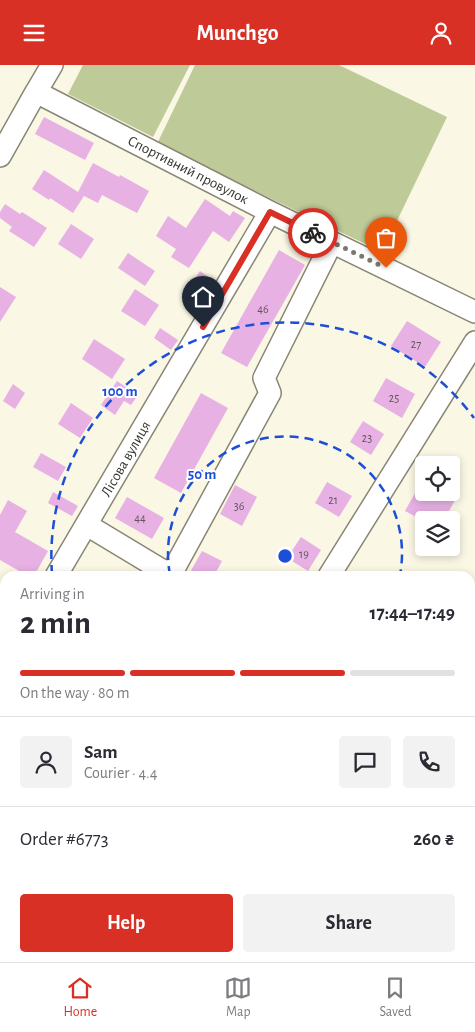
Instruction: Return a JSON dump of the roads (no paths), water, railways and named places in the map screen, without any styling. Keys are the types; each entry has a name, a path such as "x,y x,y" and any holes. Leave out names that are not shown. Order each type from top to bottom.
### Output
{"street":[{"path":"0,156 52,65"},
{"name":"Спортивний провулок","path":"36,92 270,212 475,312"},
{"name":"Лісова вулиця","path":"59,571 270,212"},
{"path":"173,571 270,393 264,378 332,242"},
{"path":"332,571 475,342"},
{"path":"87,525 162,571"}]}
